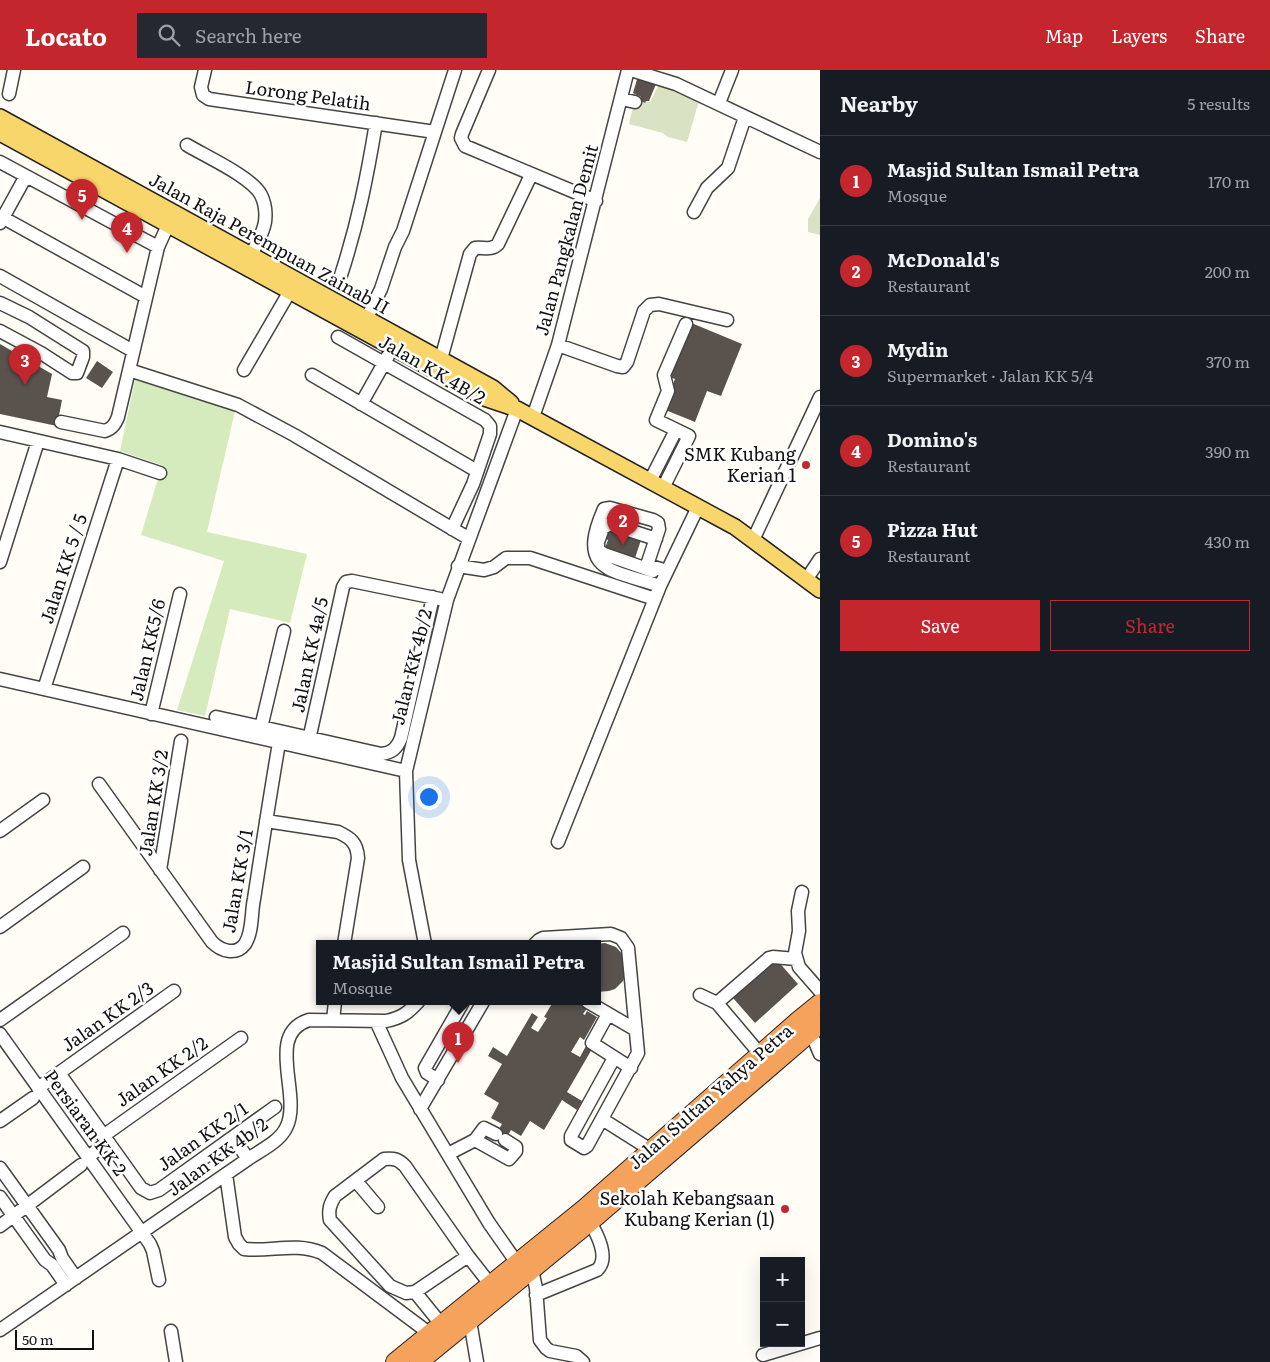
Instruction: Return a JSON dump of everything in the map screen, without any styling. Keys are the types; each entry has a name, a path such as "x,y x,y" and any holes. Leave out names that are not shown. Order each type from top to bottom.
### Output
{"highway":[{"name":"Jalan Sultan Yahya Petra","path":"395,1362 490,1284 524,1266 590,1222 809,1026 820,1003"},
{"name":"Jalan Sultan Yahya Petra","path":"419,1362 470,1321 585,1208 760,1054 809,1026"}],"main road":[{"name":"Jalan Raja Perempuan Zainab II","path":"0,117 251,255 367,326 393,348 487,399 517,409 533,417 698,507 753,540 820,590"},
{"name":"Jalan Raja Perempuan Zainab II","path":"0,133 290,291 441,359 493,388 517,409"}],"street":[{"path":"10,94 14,70"},
{"name":"Lorong Pelatih","path":"205,70 201,87 203,95 209,99 435,132"},
{"path":"367,326 395,247 403,231 454,70"},
{"path":"489,70 462,134 462,142 468,148 596,201"},
{"path":"630,70 676,84 820,152"},
{"name":"Jalan Pangkalan Demit","path":"533,417 558,345 630,70"},
{"path":"719,103 732,70"},
{"path":"621,99 635,102"},
{"path":"694,212 707,188 728,168 745,117"},
{"path":"341,276 354,235 364,193 376,123"},
{"path":"187,145 247,180 261,196 265,210 265,222 262,233 251,255"},
{"path":"0,162 158,248"},
{"name":"Jalan KK 4B/2","path":"441,359 470,254 475,248 495,248 531,174"},
{"path":"26,176 1,219 146,297"},
{"path":"61,422 99,430 110,429 118,417 158,248 168,225"},
{"path":"0,276 134,351"},
{"path":"244,370 290,291"},
{"path":"0,303 47,328 83,351 83,357 77,373 72,373 41,353 0,331"},
{"path":"558,345 620,367 627,362 644,311 650,305 659,304 727,320"},
{"path":"47,328 56,308"},
{"path":"656,485 689,436 656,420 668,391 664,375 686,324"},
{"name":"Jalan KK 4B/2","path":"338,337 488,422 490,434 477,472 452,529"},
{"path":"361,404 393,348"},
{"path":"129,370 231,402 294,435 468,538"},
{"path":"312,376 477,472"},
{"path":"753,540 820,397"},
{"name":"Jalan KK 4b/2","path":"425,940 409,860 406,768 446,600 517,409"},
{"path":"656,485 676,430"},
{"path":"0,432 118,459 160,473"},
{"path":"0,562 38,441"},
{"name":"Jalan KK 5 / 5","path":"44,689 118,459"},
{"path":"558,842 655,599 698,507"},
{"path":"610,508 656,522 659,526 645,572 608,569 602,565 595,555 593,542 604,509 610,508"},
{"path":"656,539 608,524 602,530 598,542 598,550 645,572 664,578"},
{"path":"458,566 484,570 494,567 510,557 530,558 655,599"},
{"path":"806,580 820,559"},
{"name":"Jalan KK 4a/5","path":"309,744 344,584 352,581 446,600"},
{"name":"Jalan KK5/6","path":"151,714 180,594"},
{"path":"216,718 260,733 279,743 309,744 381,754 394,750 401,738 432,597"},
{"path":"260,733 284,631"},
{"path":"0,679 151,714 260,733 406,768"},
{"name":"Jalan KK 3/2","path":"160,870 181,741"},
{"name":"Jalan KK 3/1","path":"99,784 212,942 218,948 226,951 235,951 242,948 249,935 279,743"},
{"path":"394,750 406,768"},
{"path":"0,831 43,800"},
{"path":"266,821 338,832 353,842 357,849 358,858 345,940"},
{"path":"0,926 83,867"},
{"path":"802,892 798,914 799,931 795,949 796,959 800,967 820,991"},
{"path":"0,1020 122,933"},
{"path":"539,940 543,938 585,940 615,935 622,938 626,944 638,1053 584,1148 570,1139 570,1136 614,1058"},
{"path":"717,1002 769,958 796,959"},
{"name":"Jalan KK 2/3","path":"0,1122 58,1073 174,991"},
{"path":"700,995 717,1002 760,1054"},
{"path":"333,1020 336,1005"},
{"name":"Jalan KK 4b/2","path":"0,1329 277,1139 288,1126 291,1106 286,1050 292,1030 299,1023 309,1020 376,1021 398,1019 409,1013 416,1005"},
{"path":"434,1078 426,1072 426,1066 461,1005"},
{"path":"418,1105 482,1005"},
{"path":"593,1005 636,1030"},
{"path":"608,1014 592,1043 631,1068"},
{"path":"376,1021 402,1078 489,1223 524,1266 536,1295 540,1340 543,1345 550,1351 576,1356 583,1362"},
{"path":"809,1026 820,1054"},
{"name":"Persiaran KK 2","path":"0,1034 36,1093 84,1161 152,1247 159,1280"},
{"name":"Jalan KK 2/2","path":"0,1226 84,1161 105,1139 241,1038"},
{"path":"58,1073 105,1139"},
{"name":"Jalan KK 2/1","path":"105,1139 141,1188 150,1192 159,1190 275,1107"},
{"path":"602,1119 651,1150"},
{"path":"448,1154 475,1140 484,1128 516,1147 516,1151 509,1159 475,1140"},
{"path":"233,1137 248,1160"},
{"path":"468,1256 415,1292 406,1293 390,1286 330,1220 328,1213 331,1204 335,1196 384,1159 392,1158 399,1160 490,1284"},
{"path":"0,1168 59,1250 57,1261 71,1281"},
{"path":"226,1174 235,1237 244,1249 295,1246 310,1248 322,1253 435,1329"},
{"path":"356,1181 378,1207"},
{"path":"0,1197 46,1260 57,1261"},
{"path":"536,1295 597,1270 601,1266 600,1240 590,1222"},
{"path":"415,1292 435,1329"},
{"path":"470,1321 477,1362"},
{"path":"171,1331 176,1362"},
{"path":"763,1355 820,1338"}],"green space":[{"path":"659,84 699,101 687,142 629,124 636,94 641,97 639,100 645,103 646,101 650,102"},
{"path":"820,198 820,235 808,232 808,219"},
{"path":"135,380 235,411 207,532 307,554 290,623 230,609 205,716 177,710 224,561 141,535 162,465 120,451"}],"building":[{"path":"638,76 656,84 649,101 645,103 639,100 641,97 633,93"},
{"path":"689,322 742,344 721,396 707,391 695,422 663,409 675,379 667,376"},
{"path":"0,344 52,374 47,397 62,400 57,426 0,414"},
{"path":"97,361 113,372 102,388 86,378"},
{"path":"609,529 642,537 634,561 604,551"},
{"path":"601,944 616,947 624,956 625,975 623,981 615,989 609,991 601,992"},
{"path":"776,959 798,984 755,1023 733,998"},
{"path":"551,1005 587,1005 588,1007 583,1014 585,1015 587,1011 597,1017 584,1040 580,1037 571,1052 580,1057 586,1046 592,1049 567,1092 582,1101 577,1110 562,1100 544,1130 530,1121 521,1136 511,1130 504,1142 495,1136 502,1124 491,1118 499,1103 484,1094 502,1064 488,1056 493,1047 507,1056 532,1013 538,1017 531,1028 538,1032 547,1018 544,1017"}],"place":[{"name":"Pizza Hut","path":"82,220"},
{"name":"Domino's","path":"127,253"},
{"name":"Mydin","path":"25,385"},
{"name":"SMK Kubang Kerian 1","path":"806,465"},
{"name":"McDonald's","path":"623,545"},
{"name":"Masjid Sultan Ismail Petra","path":"458,1063"},
{"name":"Sekolah Kebangsaan Kubang Kerian (1)","path":"785,1209"}]}
